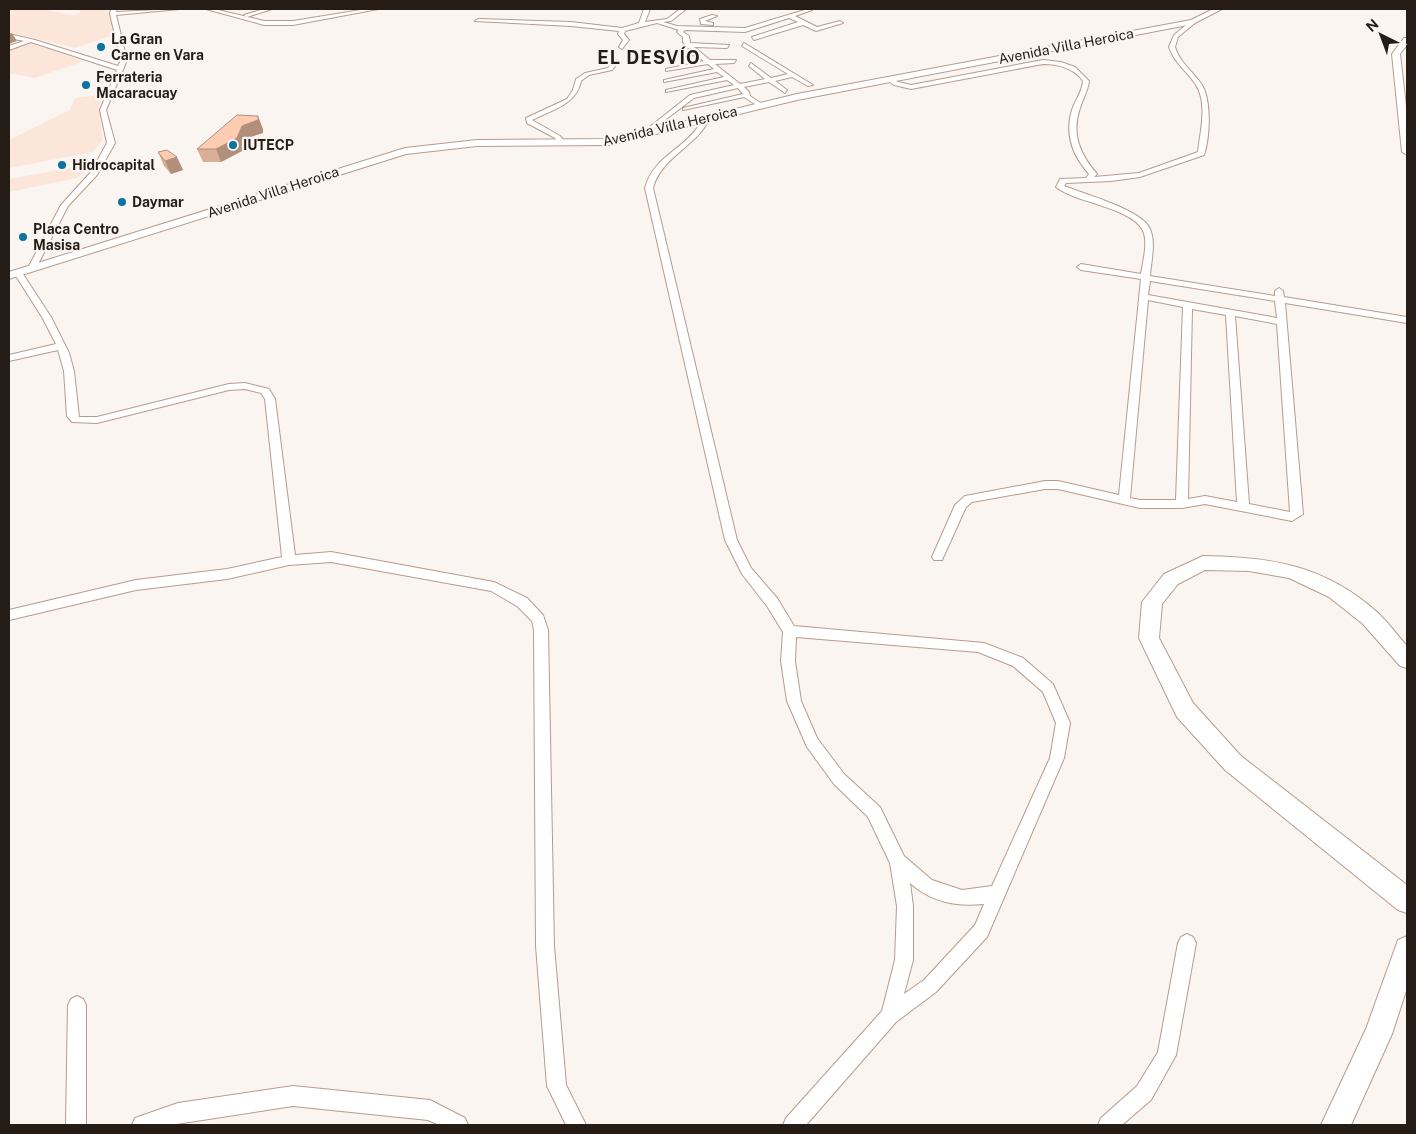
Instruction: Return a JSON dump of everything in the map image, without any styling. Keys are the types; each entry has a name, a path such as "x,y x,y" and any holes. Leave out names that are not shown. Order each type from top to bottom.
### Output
{"highway":[{"path":"1407,660 1370,618 1336,592 1293,572 1249,564 1203,563 1171,579 1152,602 1149,638 1185,710 1233,763 1407,901"},
{"path":"1336,1125 1378,1034 1407,949"}],"main road":[{"name":"Avenida Villa Heroica","path":"14,274 405,151 470,144 611,142 760,105 1193,22 1218,9"},
{"path":"1407,40 1396,54 1407,152"}],"street":[{"path":"114,12 158,9"},
{"path":"114,12 176,9"},
{"path":"209,9 264,23 284,23 375,9"},
{"path":"220,9 267,21 294,21 359,9"},
{"path":"247,15 269,9"},
{"path":"641,24 647,9"},
{"path":"478,21 571,24 622,30 641,24 659,23 675,17 683,9"},
{"path":"659,23 668,27 699,30 745,30 809,10"},
{"path":"32,268 66,205 94,173 111,143 103,110 124,60 114,12"},
{"path":"711,24 701,22 714,16"},
{"path":"790,16 816,29 840,23"},
{"path":"699,30 703,25 734,22"},
{"path":"1124,500 1149,242 1146,228 1133,216 1060,187 1063,181 1140,175 1201,153 1206,120 1201,86 1172,50 1171,41 1176,34 1193,22"},
{"path":"754,38 802,23"},
{"path":"684,28 680,32 690,37 686,42 688,45 760,105"},
{"path":"622,30 620,34 626,40 622,47"},
{"path":"9,36 33,41 121,69"},
{"path":"724,38 733,39"},
{"path":"9,48 33,41"},
{"path":"688,45 728,46"},
{"path":"744,45 810,85"},
{"path":"721,54 729,53"},
{"path":"675,54 714,54"},
{"path":"562,143 558,138 529,122 528,118 569,100 576,90 578,80 587,74 610,69 616,61"},
{"path":"668,70 708,62 734,61"},
{"path":"888,79 896,84 911,87 1043,62 1060,63 1068,67 1086,80 1072,127 1076,152 1084,166 1093,174 1088,180"},
{"path":"751,64 785,90"},
{"path":"666,81 718,70"},
{"path":"653,127 692,96 793,75"},
{"path":"668,91 727,78"},
{"path":"686,109 746,95"},
{"path":"703,120 705,122 702,129 688,145 658,165 650,176 649,188 731,540 746,571 772,602 790,631 788,661 794,701 812,742 839,779 874,812 898,862 905,906 904,960 890,1016"},
{"path":"1081,267 1280,295 1407,320"},
{"path":"14,274 50,324 61,346 68,365 72,416 76,420 97,420 229,387 245,386 265,391 270,400 289,560"},
{"path":"938,558 961,505 969,498 1045,485 1078,488 1140,504 1182,504 1204,500 1284,517 1292,517 1296,514 1280,295"},
{"path":"1144,297 1282,322"},
{"path":"1182,504 1188,305"},
{"path":"1230,312 1243,508"},
{"path":"9,358 61,346"},
{"path":"9,615 136,585 227,574 289,560 331,557 494,587 522,602 538,619 541,630 545,946 557,1086 576,1125"},
{"path":"790,631 979,647 1018,662 1048,688 1062,723 1057,758 981,931 930,986 890,1016 793,1125"},
{"path":"898,862 927,886 962,898 997,894"},
{"path":"1108,1125 1144,1093 1167,1055 1187,943"},
{"path":"76,1125 77,1005"},
{"path":"142,1125 178,1113 293,1096 430,1110 458,1125"}],"shaded area":[{"path":"9,9 41,9 72,15 81,13 78,9 108,9 118,38 108,37 75,48 9,32"},
{"path":"31,43 84,61 35,78 9,73 9,50"},
{"path":"99,95 102,141 93,152 9,168 9,140 70,110 75,98"},
{"path":"93,164 77,178 9,192 9,179"}],"building":[{"path":"237,115 258,116 258,120 242,126 237,138 216,149 197,149"},
{"path":"167,150 177,157 165,161 158,152"}],"place":[{"name":"La Gran Carne en Vara","path":"101,47"},
{"name":"Ferrateria Macaracuay","path":"86,85"},
{"name":"IUTECP","path":"233,145"},
{"name":"Hidrocapital","path":"62,165"},
{"name":"Daymar","path":"122,202"},
{"name":"Placa Centro Masisa","path":"23,237"}],"district":[{"name":"EL DESVÍO","path":"649,57"}]}
